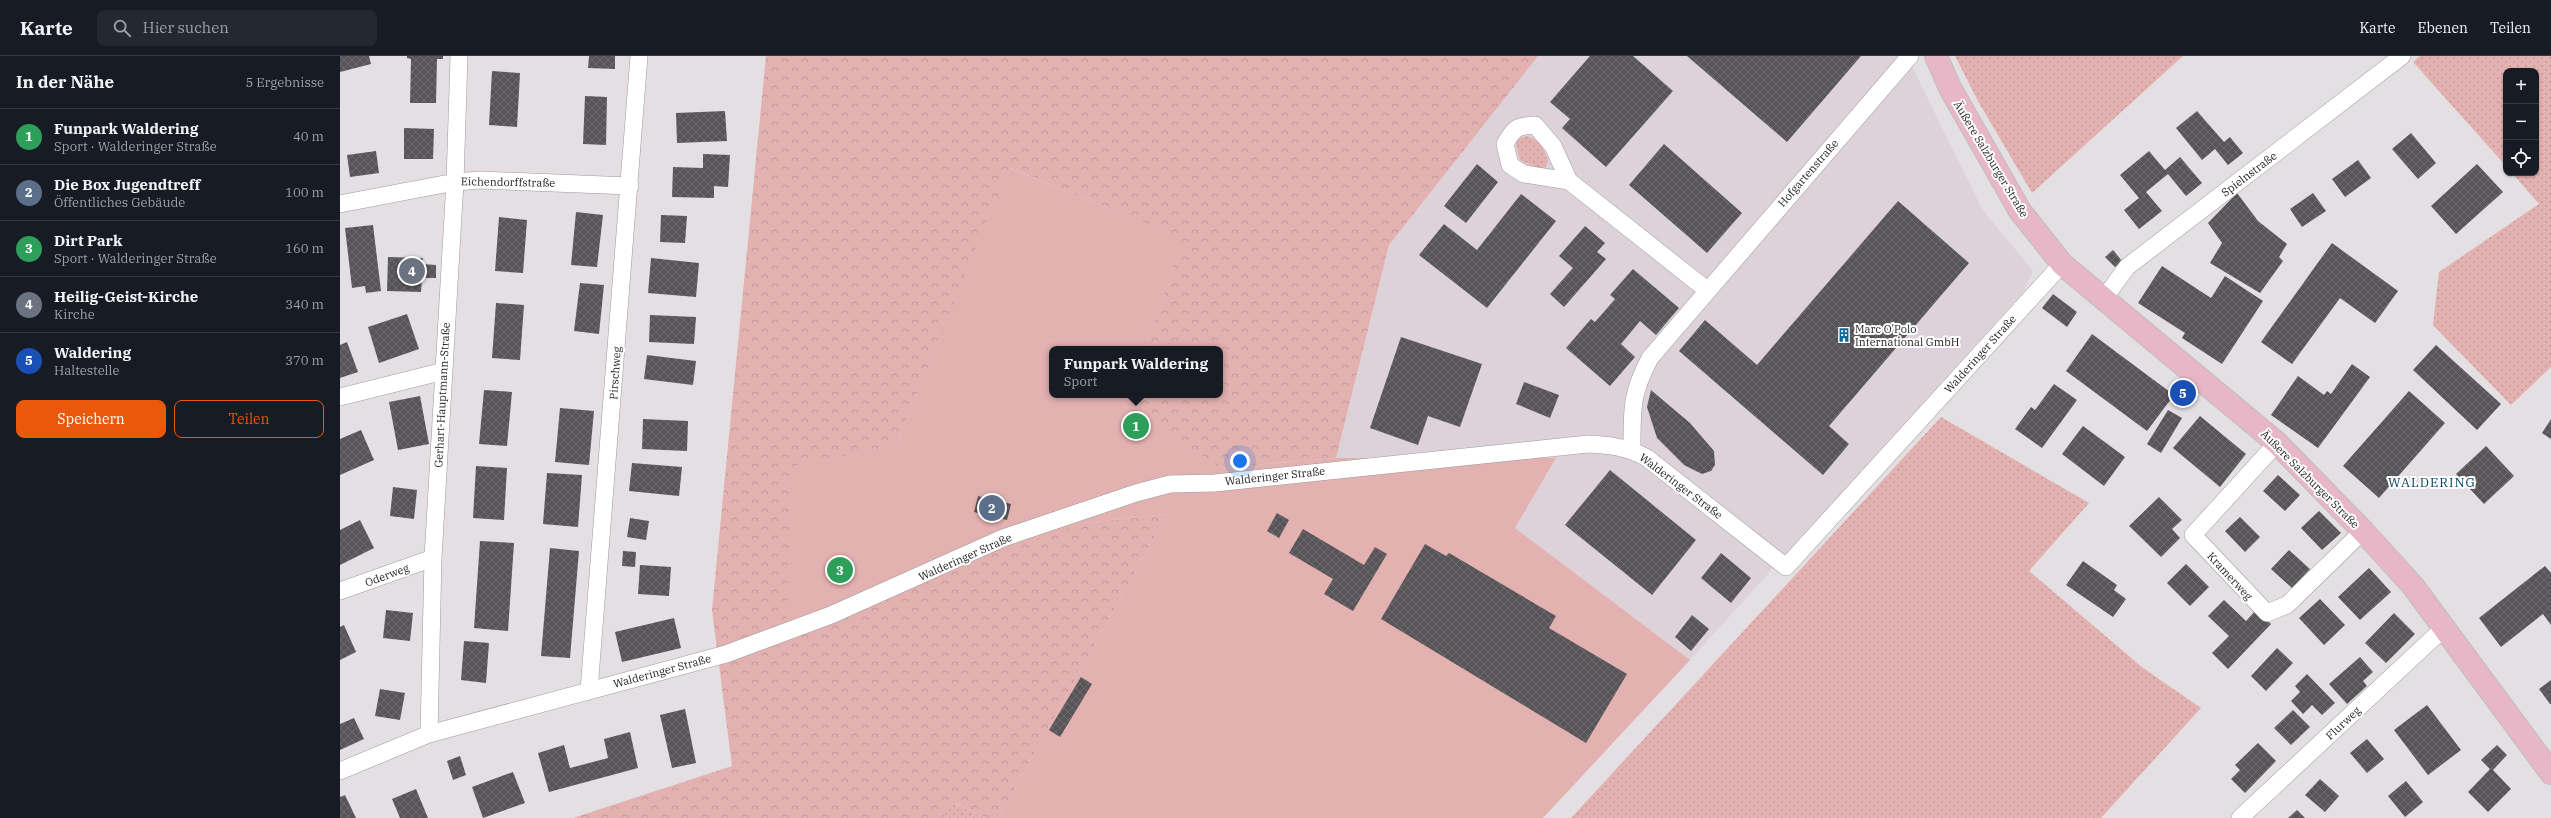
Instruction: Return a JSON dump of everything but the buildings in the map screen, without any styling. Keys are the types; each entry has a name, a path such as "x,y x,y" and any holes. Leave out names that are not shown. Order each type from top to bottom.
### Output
{"main road":[{"name":"Äußere Salzburger Straße","path":"1936,56 1950,88 2020,211 2062,264 2103,300 2277,443 2363,532 2413,586 2551,773"}],"street":[{"name":"Gerhart-Hauptmann-Straße","path":"430,734 433,558 455,182 459,56"},
{"name":"Pirschweg","path":"589,690 630,186 639,56"},
{"name":"Hofgartenstraße","path":"1632,449 1632,405 1637,383 1650,358 1910,56"},
{"name":"Spielnstraße","path":"2103,300 2127,267 2402,56"},
{"name":"Eichendorffstraße","path":"340,204 455,182 480,180 630,186"},
{"path":"1569,181 1707,290"},
{"name":"Walderinger Straße","path":"340,771 430,734 726,654 831,615 1003,538 1136,493 1170,484 1215,483 1588,444 1632,449 1647,458 1786,567 2062,264"},
{"path":"340,396 444,371"},
{"name":"Kramerweg","path":"2277,443 2193,535 2253,601 2267,613 2287,605 2363,532"},
{"name":"Oderweg","path":"340,591 433,558"},
{"name":"Flurweg","path":"2243,817 2445,628"}],"shaded area":[{"path":"1538,56 1907,56 1982,209 2033,271 2024,291 1690,660 1515,528 1556,458 1336,458 1389,245"}],"green space":[{"path":"766,56 1538,56 1389,245 1336,458 1221,468 1126,409 1130,398 1223,398 1223,346 1147,346 1182,238 1010,168 896,445 789,468 1085,523 1167,514 998,818 986,818 955,803 942,818 573,818 732,766 712,610"},
{"path":"1955,56 2183,56 2032,193 1978,101"},
{"path":"2420,56 2551,56 2551,367 2511,405 2433,325 2439,272 2539,204 2515,176 2539,176 2539,68 2503,68 2503,163 2413,62"},
{"path":"1527,136 1535,140 1543,149 1548,161 1545,168 1535,167 1520,160 1516,143 1520,138"},
{"path":"1009,168 1183,238 1147,346 1049,346 1049,398 1130,398 1127,409 1221,468 1336,458 1556,458 1515,528 1690,660 1543,818 998,818 1167,514 1085,523 787,621 789,467 896,445"},
{"path":"1941,417 2089,503 2029,571 2143,668 2201,708 2101,818 1571,818"},
{"path":"954,803 986,818 942,818"}],"place":[{"name":"Heilig-Geist-Kirche","path":"412,271"},
{"name":"Marc O'Polo International GmbH","path":"1844,335"},
{"name":"Waldering","path":"2183,393"},
{"name":"Funpark Waldering","path":"1136,426"},
{"name":"Die Box Jugendtreff","path":"992,508"},
{"name":"Dirt Park","path":"840,570"}],"district":[{"name":"WALDERING","path":"2432,482"}]}
